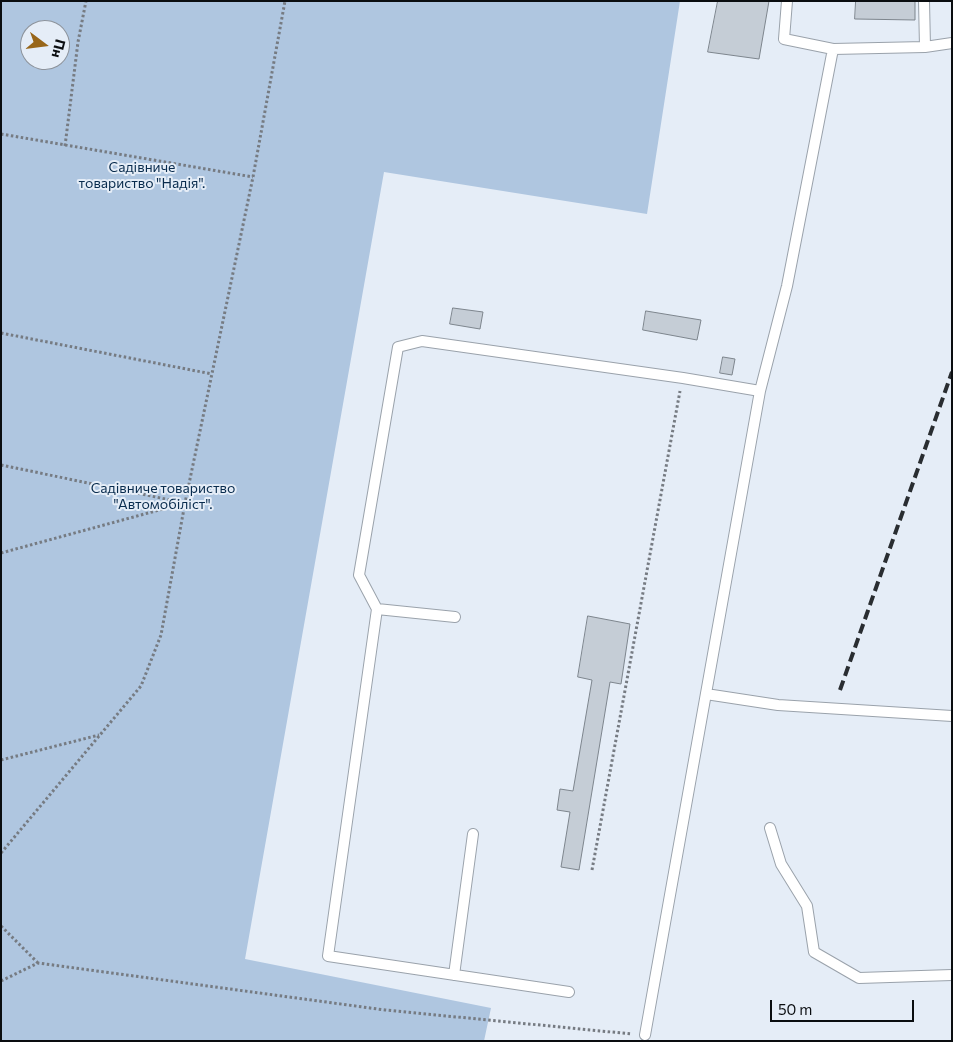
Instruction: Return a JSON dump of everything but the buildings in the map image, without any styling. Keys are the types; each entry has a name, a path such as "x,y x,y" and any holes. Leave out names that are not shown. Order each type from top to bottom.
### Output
{"lane":[{"path":"787,1 784,39 833,49 925,47 952,43"},
{"path":"924,1 925,47"},
{"path":"644,1035 760,391 787,286 833,49"},
{"path":"568,992 328,956 377,609 360,575 398,347 422,341 683,378 760,391"},
{"path":"377,609 455,617"},
{"path":"706,694 778,706 952,716"},
{"path":"770,828 781,864 806,906 814,952 859,978 952,975"},
{"path":"454,975 473,834"}],"path":[{"path":"65,146 78,42 86,1"},
{"path":"1,853 140,686 161,635 185,503 253,177 285,1"},
{"path":"1,134 253,177"},
{"path":"1,334 212,374"},
{"path":"592,870 683,378"},
{"path":"1,464 185,503"},
{"path":"1,553 185,503"},
{"path":"1,760 100,735"},
{"path":"1,926 38,963"},
{"path":"1,981 38,963 385,1010 644,1035"}],"green space":[{"name":"Садівниче товариство \"Автомобіліст\".","path":"1,1 680,1 647,214 384,172 245,959 491,1008 484,1041 1,1041"}],"railway":[{"path":"840,690 952,372"}],"park label":[{"name":"Садівниче товариство \"Надія\".","path":"142,176"}]}
